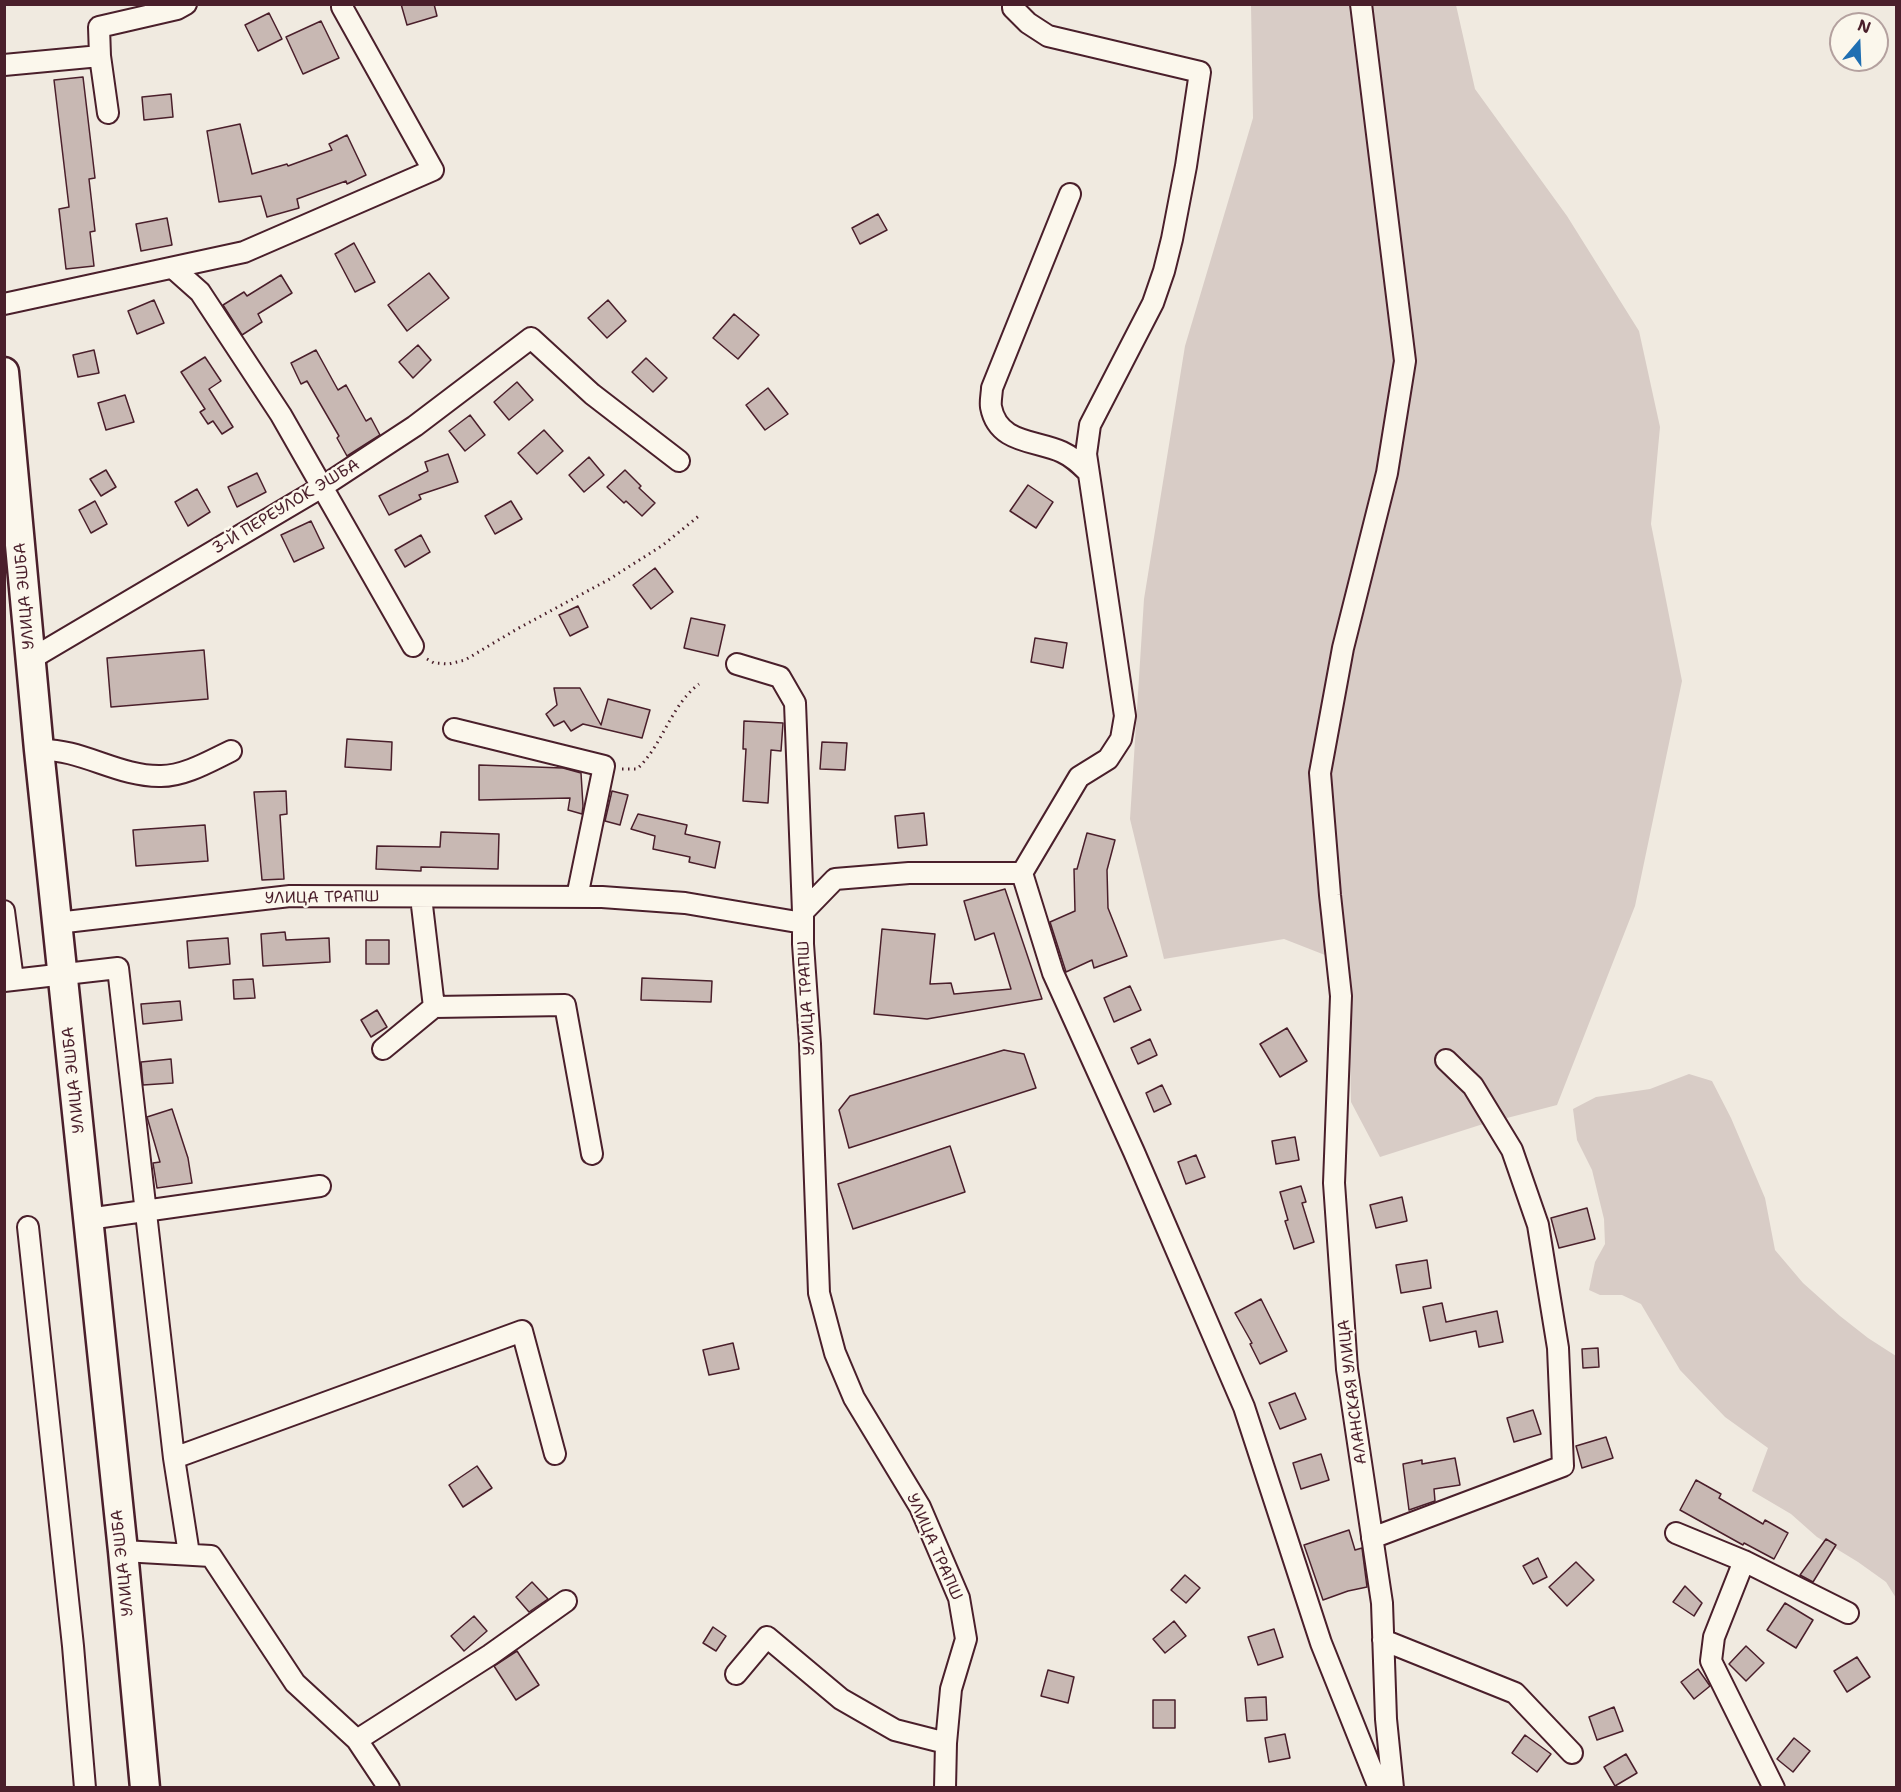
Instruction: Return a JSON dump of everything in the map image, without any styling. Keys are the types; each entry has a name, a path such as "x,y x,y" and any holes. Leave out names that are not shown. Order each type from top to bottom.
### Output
{"highway":[{"name":"УЛИЦА ЭШБА","path":"4,372 39,750 123,1551 145,1788"}],"street":[{"path":"108,113 100,56 99,27 177,9 186,4"},
{"path":"1012,4 1013,8 1028,23 1048,36 1200,72 1186,166 1164,271 1153,303 1090,425 1086,454 1125,716 1121,740 1108,759 1079,777 1022,873 1053,973 1134,1152 1244,1407 1321,1643 1379,1788"},
{"name":"АЛАНСКАЯ УЛИЦА","path":"1361,4 1405,362 1388,473 1343,648 1320,773 1341,996 1334,1183 1347,1369 1382,1603 1386,1719 1393,1788"},
{"path":"4,304 244,252 432,170 342,7"},
{"path":"4,65 100,56"},
{"path":"1070,194 992,388 991,407 999,425 1012,437 1061,451 1074,458 1088,472"},
{"path":"173,268 200,292 281,415 413,646"},
{"name":"3-Й ПЕРЕУЛОК ЭШБА","path":"31,659 322,488 416,426 531,338 592,394 679,461"},
{"path":"737,664 780,676 795,703 803,918"},
{"path":"454,729 604,766 577,897"},
{"path":"39,750 56,749 135,773 162,776 186,771 231,751"},
{"path":"803,918 835,879 909,873 1022,873"},
{"name":"УЛИЦА ТРАПШ","path":"57,923 290,896 577,897 685,903 803,918 802,944 810,1044 819,1293 835,1353 854,1398 920,1507 959,1598 966,1639 951,1689 945,1788"},
{"path":"421,897 434,1007"},
{"path":"4,911 9,981 118,968 174,1458 189,1554"},
{"path":"383,1048 434,1007 565,1005 592,1154"},
{"path":"1372,1538 1563,1466 1558,1348 1538,1225 1512,1150 1473,1086 1446,1060"},
{"path":"88,1219 320,1186"},
{"path":"28,1227 73,1646 85,1788"},
{"path":"174,1458 522,1331 555,1454"},
{"path":"1676,1533 1744,1561 1848,1613"},
{"path":"123,1551 211,1556 295,1683 357,1740 389,1788"},
{"path":"1744,1561 1714,1637 1711,1661 1774,1788"},
{"path":"357,1740 482,1661 566,1600"},
{"path":"736,1674 767,1636 841,1699 895,1730 946,1743"},
{"path":"1383,1640 1515,1693 1572,1753"}],"path":[{"path":"413,646 434,663 449,664 465,660 517,629 609,580 663,545 700,515"},
{"path":"604,766 637,769 657,744 678,705 699,684"}],"shaded area":[{"path":"1251,5 1456,5 1475,89 1567,216 1639,331 1660,427 1651,524 1682,681 1635,906 1557,1105 1480,1125 1380,1157 1351,1102 1348,964 1284,939 1164,959 1130,819 1144,599 1185,346 1253,118"},
{"path":"1689,1074 1712,1081 1731,1118 1765,1198 1775,1250 1803,1283 1840,1316 1896,1356 1896,1598 1886,1582 1817,1537 1791,1514 1752,1491 1768,1448 1725,1417 1680,1370 1641,1304 1622,1295 1600,1295 1589,1290 1595,1262 1605,1244 1604,1219 1592,1170 1577,1140 1573,1109 1596,1097 1650,1089"}],"building":[{"path":"401,4 434,4 437,16 407,25"},
{"path":"269,13 282,39 258,51 245,25"},
{"path":"321,21 339,58 303,74 286,37"},
{"path":"83,77 95,178 89,179 95,231 90,232 94,266 66,269 59,209 69,207 54,80"},
{"path":"171,94 173,117 144,120 142,97"},
{"path":"240,124 252,174 287,164 288,166 332,150 329,144 347,135 366,175 347,184 346,181 297,199 299,208 267,217 261,196 219,202 207,131"},
{"path":"878,214 887,230 860,244 852,228"},
{"path":"167,218 172,245 141,251 136,224"},
{"path":"354,243 375,282 355,292 335,254"},
{"path":"429,273 449,298 407,331 388,305"},
{"path":"281,275 292,293 258,314 262,322 242,335 223,305 244,292 247,296"},
{"path":"154,300 164,323 137,334 128,311"},
{"path":"608,300 626,321 607,338 588,318"},
{"path":"734,314 759,335 738,359 713,338"},
{"path":"418,345 431,360 413,378 399,362"},
{"path":"94,350 99,373 78,377 73,355"},
{"path":"316,350 338,390 346,385 366,421 371,418 380,435 347,456 337,438 339,436 307,381 301,384 291,363"},
{"path":"205,357 221,381 209,389 233,427 222,434 213,421 208,424 200,412 205,409 181,372"},
{"path":"646,358 667,378 653,392 632,372"},
{"path":"517,382 533,400 509,420 494,402"},
{"path":"768,388 788,414 765,430 746,405"},
{"path":"125,395 134,422 106,430 98,403"},
{"path":"470,415 485,435 465,451 449,431"},
{"path":"544,430 563,451 537,474 518,453"},
{"path":"448,454 458,482 419,495 421,499 389,515 379,496 428,471 425,462"},
{"path":"589,457 604,475 584,492 569,475"},
{"path":"106,470 116,487 101,496 90,479"},
{"path":"625,470 655,503 642,516 607,487"},
{"path":"257,473 266,492 237,507 228,487"},
{"path":"1028,485 1053,502 1036,528 1010,511"},
{"path":"197,489 210,512 188,526 175,502"},
{"path":"95,501 107,524 91,533 79,510"},
{"path":"511,501 522,519 495,534 485,516"},
{"path":"311,521 324,548 294,562 281,535"},
{"path":"421,535 430,552 405,567 395,550"},
{"path":"655,568 673,592 651,609 633,585"},
{"path":"578,606 588,627 570,636 559,615"},
{"path":"691,618 725,625 718,656 684,648"},
{"path":"1035,638 1067,643 1063,668 1031,662"},
{"path":"204,650 208,699 111,707 107,658"},
{"path":"554,688 580,688 601,725 608,699 650,710 642,738 583,724 571,731 564,721 554,726 546,714 557,705"},
{"path":"744,721 783,723 781,751 771,750 768,803 743,801 746,749 743,749"},
{"path":"347,739 392,742 391,770 345,767"},
{"path":"822,742 847,743 845,770 820,769"},
{"path":"479,765 563,768 581,773 582,814 568,810 570,798 479,800"},
{"path":"286,791 287,814 280,815 284,879 262,880 254,792"},
{"path":"612,791 628,795 620,825 605,821"},
{"path":"924,813 927,845 898,848 895,816"},
{"path":"638,814 687,825 685,834 720,842 715,868 689,862 690,857 653,849 655,836 631,829"},
{"path":"205,825 208,861 136,866 133,830"},
{"path":"441,832 499,834 498,869 421,867 421,871 376,869 377,846 440,847"},
{"path":"1087,833 1115,840 1107,870 1108,908 1127,956 1094,968 1092,960 1066,972 1050,922 1075,911 1074,869 1077,869"},
{"path":"1005,889 1042,999 927,1019 874,1014 882,929 935,934 930,984 951,983 954,994 1011,989 994,933 975,940 964,901"},
{"path":"285,932 286,940 329,938 330,962 263,966 261,934"},
{"path":"228,938 230,964 189,968 187,941"},
{"path":"366,940 389,940 389,964 366,964"},
{"path":"642,978 712,981 711,1002 641,1000"},
{"path":"253,979 255,998 234,999 233,980"},
{"path":"1130,986 1141,1010 1114,1022 1104,998"},
{"path":"180,1001 182,1020 143,1024 141,1004"},
{"path":"377,1010 387,1027 371,1037 361,1020"},
{"path":"1287,1028 1307,1061 1280,1077 1260,1044"},
{"path":"1150,1039 1157,1055 1138,1064 1131,1048"},
{"path":"1004,1050 1024,1054 1036,1088 849,1148 839,1110 850,1096"},
{"path":"171,1059 173,1083 143,1085 141,1062"},
{"path":"1162,1085 1171,1104 1154,1112 1146,1093"},
{"path":"172,1109 188,1158 192,1183 157,1188 153,1163 160,1162 147,1117"},
{"path":"1295,1137 1299,1160 1276,1164 1272,1141"},
{"path":"950,1146 965,1192 853,1229 838,1184"},
{"path":"1196,1155 1205,1177 1186,1184 1178,1162"},
{"path":"1301,1186 1306,1202 1302,1203 1314,1242 1294,1249 1285,1221 1288,1220 1280,1192"},
{"path":"1402,1197 1407,1221 1376,1228 1370,1205"},
{"path":"1587,1208 1595,1239 1559,1248 1551,1218"},
{"path":"1427,1260 1431,1288 1401,1293 1396,1265"},
{"path":"1261,1299 1287,1351 1260,1364 1250,1344 1252,1343 1235,1313"},
{"path":"1442,1303 1446,1322 1497,1311 1503,1342 1479,1347 1476,1331 1430,1341 1423,1307"},
{"path":"733,1343 739,1369 709,1375 703,1350"},
{"path":"1598,1348 1599,1367 1583,1368 1582,1349"},
{"path":"1295,1393 1306,1419 1280,1429 1269,1403"},
{"path":"1533,1410 1541,1434 1514,1442 1507,1418"},
{"path":"1606,1437 1613,1458 1582,1468 1576,1446"},
{"path":"1321,1454 1329,1480 1301,1489 1293,1463"},
{"path":"1455,1458 1460,1485 1434,1489 1435,1501 1409,1510 1403,1464 1422,1460 1422,1464"},
{"path":"477,1466 492,1488 463,1507 449,1485"},
{"path":"1696,1480 1721,1494 1719,1498 1763,1524 1765,1520 1788,1533 1774,1559 1744,1543 1743,1545 1680,1510"},
{"path":"1349,1530 1355,1550 1362,1548 1367,1587 1323,1600 1304,1545"},
{"path":"1826,1539 1836,1545 1813,1582 1800,1575"},
{"path":"1538,1558 1547,1577 1533,1584 1523,1566"},
{"path":"1576,1562 1594,1580 1567,1606 1549,1587"},
{"path":"1185,1575 1200,1588 1186,1603 1171,1590"},
{"path":"532,1582 548,1599 529,1612 516,1597"},
{"path":"1685,1586 1702,1603 1694,1616 1673,1602"},
{"path":"1785,1603 1813,1620 1796,1648 1767,1630"},
{"path":"474,1616 487,1631 464,1651 451,1636"},
{"path":"1174,1621 1186,1636 1165,1653 1153,1639"},
{"path":"713,1627 726,1636 716,1651 703,1643"},
{"path":"1274,1629 1283,1657 1258,1665 1248,1637"},
{"path":"1746,1646 1764,1663 1746,1681 1729,1664"},
{"path":"517,1651 539,1685 516,1700 494,1666"},
{"path":"1857,1657 1870,1677 1847,1692 1834,1671"},
{"path":"1698,1669 1710,1686 1694,1699 1681,1682"},
{"path":"1048,1670 1074,1677 1068,1703 1041,1696"},
{"path":"1266,1697 1267,1720 1247,1721 1245,1698"},
{"path":"1153,1700 1175,1700 1175,1728 1153,1728"},
{"path":"1614,1707 1623,1731 1597,1740 1589,1717"},
{"path":"1285,1734 1290,1758 1269,1762 1265,1738"},
{"path":"1525,1735 1551,1754 1537,1772 1512,1753"},
{"path":"1794,1738 1810,1751 1793,1772 1777,1759"},
{"path":"1626,1754 1637,1773 1615,1786 1604,1767"}]}
